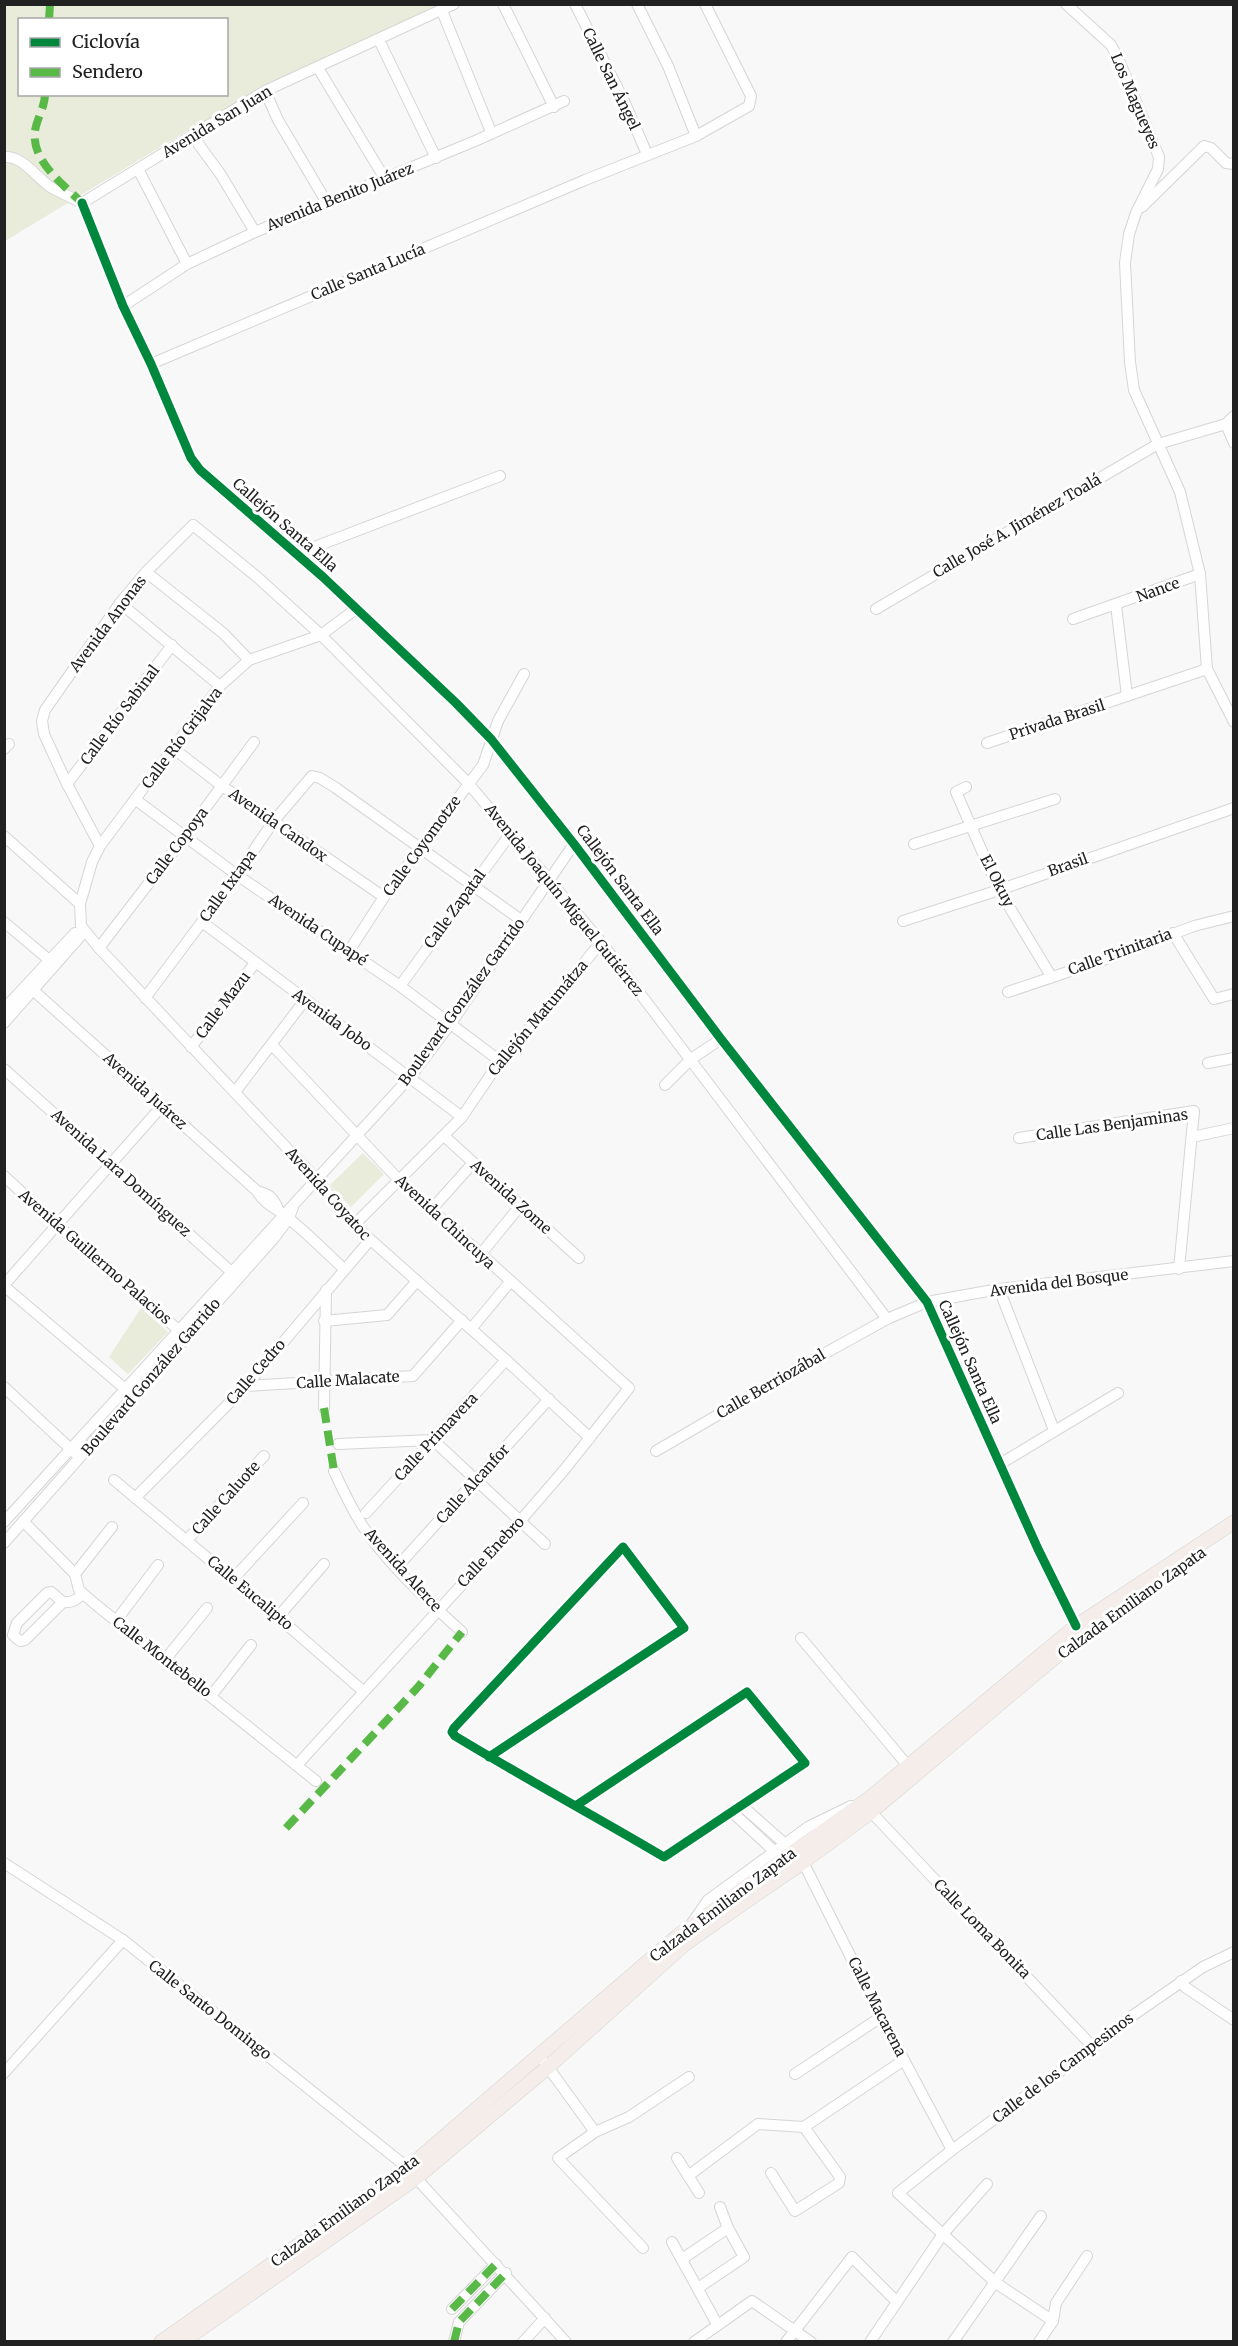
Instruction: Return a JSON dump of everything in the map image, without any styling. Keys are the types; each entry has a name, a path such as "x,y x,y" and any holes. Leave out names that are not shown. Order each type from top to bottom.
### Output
{"main road":[{"name":"Calzada Emiliano Zapata","path":"161,2342 412,2173 548,2067 686,1943 804,1862 871,1812 1113,1607 1233,1521"},
{"name":"Calzada Emiliano Zapata","path":"412,2173 539,2056 691,1926 871,1797 1076,1626 1113,1607 1233,1531"},
{"name":"Calzada Emiliano Zapata","path":"182,2342 331,2229"}],"street":[{"name":"Avenida San Juan","path":"82,203 265,91 454,4"},
{"path":"503,4 554,107"},
{"name":"Calle San Ángel","path":"575,4 624,101 646,154"},
{"path":"637,4 668,66 696,136"},
{"name":"Calle Santa Lucía","path":"151,364 646,154 696,136 739,113 749,106 751,101 729,49 705,4"},
{"name":"Los Magueyes","path":"1071,6 1111,45 1159,157 1158,169 1136,213 1129,234 1125,263 1130,362 1134,390 1180,492 1200,574 1207,669"},
{"path":"442,11 491,132"},
{"path":"380,40 436,158"},
{"path":"318,68 385,179"},
{"path":"265,91 278,120 327,203"},
{"name":"Avenida Benito Juárez","path":"123,306 187,264 255,232 436,158 564,101"},
{"path":"192,135 255,232"},
{"path":"1136,213 1204,146 1211,148 1226,163 1233,164"},
{"path":"4,157 10,156 22,162 51,187 82,203"},
{"path":"138,169 187,264"},
{"name":"Callejón Santa Ella","path":"82,203 123,306 151,364 191,458 200,471 357,608 491,739 574,844 721,1039 927,1302 1038,1549 1076,1626"},
{"path":"1230,420 1233,443"},
{"name":"Calle José A. Jiménez Toalá","path":"876,609 1158,444 1230,420"},
{"path":"296,554 500,476"},
{"name":"Avenida Anonas","path":"67,784 44,734 42,721 45,710 120,603 146,572 192,525"},
{"name":"Avenida Joaquín Miguel Gutiérrez","path":"192,525 256,576 321,635 468,783 601,942 887,1318"},
{"path":"146,572 223,633 249,660"},
{"name":"Nance","path":"1073,619 1200,574"},
{"path":"120,603 220,686"},
{"path":"1116,605 1127,696"},
{"name":"Calle Río Grijalva","path":"83,928 80,904 92,862 100,846 220,686 249,660 321,635 357,608"},
{"name":"Calle Río Sabinal","path":"67,784 172,645"},
{"path":"1207,669 1233,722"},
{"name":"Privada Brasil","path":"987,743 1207,669"},
{"name":"Calle Coyomotze","path":"349,951 384,897 483,765 503,710 524,675"},
{"name":"Calle Copoya","path":"99,948 254,742"},
{"name":"Avenida Candox","path":"174,749 273,822 384,897"},
{"name":"Calle Ixtapa","path":"145,998 237,875 273,822 312,776 336,788 422,847"},
{"path":"67,784 100,846"},
{"name":"El Okuy","path":"966,787 956,792 999,890 1051,976"},
{"path":"914,844 1055,799"},
{"name":"Avenida Cupapé","path":"136,800 237,875 400,986 500,1061"},
{"name":"Brasil","path":"903,921 1233,808"},
{"name":"Calle Zapatal","path":"400,986 511,833"},
{"path":"4,836 80,904"},
{"name":"Boulevard González Garrido","path":"4,1522 125,1389 182,1333 235,1275 283,1214 293,1207 410,1077 451,1023 574,844"},
{"path":"422,847 521,920"},
{"name":"Calle Trinitaria","path":"1008,992 1115,956 1173,933 1233,916"},
{"path":"4,922 48,959"},
{"name":"Avenida Jobo","path":"202,922 462,1117"},
{"path":"6,1005 48,959 83,928"},
{"path":"4,1023 34,991 83,928"},
{"name":"Avenida Coyatoc","path":"83,928 145,998 317,1180 354,1225 462,1320 590,1438"},
{"path":"1173,933 1214,999 1233,994"},
{"name":"Callejón Matumátza","path":"354,1225 462,1117 500,1061 601,942"},
{"name":"Calle Mazu","path":"191,1047 255,963"},
{"name":"Avenida Juárez","path":"34,991 257,1191 268,1194 274,1199 283,1214"},
{"path":"235,1092 304,1000"},
{"path":"665,1085 691,1059 721,1039"},
{"name":"Avenida Chincuya","path":"272,1045 399,1180 628,1388"},
{"path":"1208,1063 1233,1058"},
{"name":"Avenida Lara Domínguez","path":"4,1069 235,1275"},
{"path":"134,1397 4,1285 162,1106"},
{"name":"Calle Las Benjaminas","path":"1019,1137 1194,1111 1179,1269"},
{"path":"1192,1137 1233,1128"},
{"name":"Avenida Zome","path":"444,1136 579,1258"},
{"path":"431,1210 473,1162"},
{"name":"Avenida Guillermo Palacios","path":"4,1176 182,1333"},
{"path":"480,1255 520,1206"},
{"path":"283,1214 344,1269"},
{"name":"Calle Cedro","path":"135,1498 246,1386 370,1240"},
{"name":"Avenida del Bosque","path":"887,1318 927,1302 999,1289 1233,1261"},
{"path":"324,1321 387,1315 417,1281"},
{"path":"471,1329 510,1282"},
{"path":"999,1289 1054,1430"},
{"path":"324,1407 326,1290"},
{"name":"Calle Berriozábal","path":"656,1451 887,1318"},
{"name":"Calle Malacate","path":"246,1386 413,1376 462,1320"},
{"name":"Boulevard González Garrido","path":"4,1543 134,1397 182,1333"},
{"name":"Calle Primavera","path":"366,1514 506,1360"},
{"path":"4,1388 80,1457"},
{"name":"Calle Enebro","path":"297,1765 521,1520 590,1438 628,1388"},
{"path":"1000,1464 1119,1393"},
{"name":"Calle Alcanfor","path":"397,1567 549,1399"},
{"path":"338,1444 433,1440 545,1544"},
{"name":"Calle Caluote","path":"187,1540 264,1456"},
{"name":"Avenida Alerce","path":"334,1471 364,1529 397,1567 462,1632"},
{"name":"Calle Eucalipto","path":"114,1480 363,1691"},
{"path":"233,1579 303,1503"},
{"name":"Calle Montebello","path":"23,1521 75,1574 78,1590 316,1781"},
{"path":"75,1574 112,1527"},
{"path":"489,1757 684,1628 623,1547 454,1728 452,1732 455,1736 489,1757 577,1805 664,1857 805,1763 747,1692 577,1805"},
{"path":"278,1617 324,1564"},
{"path":"116,1622 158,1565"},
{"path":"63,1602 29,1636 20,1641 13,1635 17,1623 51,1592 69,1604 83,1594"},
{"path":"164,1661 207,1608"},
{"path":"801,1638 908,1766"},
{"path":"211,1696 251,1645"},
{"path":"691,1926 708,1899 784,1843 808,1827 871,1797"},
{"path":"736,1808 784,1843"},
{"path":"736,1808 774,1851"},
{"name":"Calle Loma Bonita","path":"871,1812 1093,2047"},
{"name":"Calle Macarena","path":"804,1862 881,2017 952,2150"},
{"name":"Calle Santo Domingo","path":"4,1863 123,1940 412,2173 506,2273 566,2342"},
{"path":"4,2073 123,1940"},
{"name":"Calle de los Campesinos","path":"943,2234 898,2193 1132,2016 1203,1967 1233,1953"},
{"path":"1181,1981 1185,1988 1233,2020"},
{"path":"795,2074 881,2017"},
{"path":"539,2056 595,2132"},
{"path":"688,2176 758,2124 804,2127 904,2060"},
{"path":"643,2248 558,2158 595,2132 629,2117 688,2077"},
{"path":"771,2173 795,2211 839,2183 840,2176 804,2127"},
{"path":"677,2158 699,2193"},
{"path":"870,2342 943,2234 987,2184"},
{"path":"698,2288 744,2258 720,2207"},
{"path":"953,2342 1041,2216"},
{"path":"682,2259 728,2228"},
{"path":"943,2234 996,2283 1053,2322"},
{"path":"672,2242 717,2324"},
{"path":"1038,2342 1053,2322 1056,2303 1087,2256"},
{"path":"786,2342 852,2257 897,2302"},
{"path":"452,2309 496,2264"},
{"path":"454,2342 459,2322 506,2273"},
{"path":"694,2342 752,2301 811,2342"},
{"path":"523,2342 544,2318"}],"green space":[{"path":"4,5 442,5 192,128 5,241"},
{"path":"363,1153 384,1174 351,1207 330,1185"},
{"path":"141,1308 168,1332 128,1374 109,1357"}],"marked path":[{"path":"49,18 50,4"},
{"path":"45,96 35,131 38,152 50,171 82,203"},
{"path":"324,1408 334,1471"},
{"path":"286,1828 418,1687 462,1632"},
{"path":"452,2309 496,2264"},
{"path":"454,2342 459,2322 506,2273"}],"cycle path":[{"path":"82,203 123,306 151,364 191,458 200,470 323,577 491,739 574,844 721,1039 927,1302 1038,1549 1076,1626"},
{"path":"489,1757 684,1628 623,1547 454,1728 452,1732 455,1736 481,1752 507,1767 664,1857 805,1763 747,1692 577,1805"}]}
